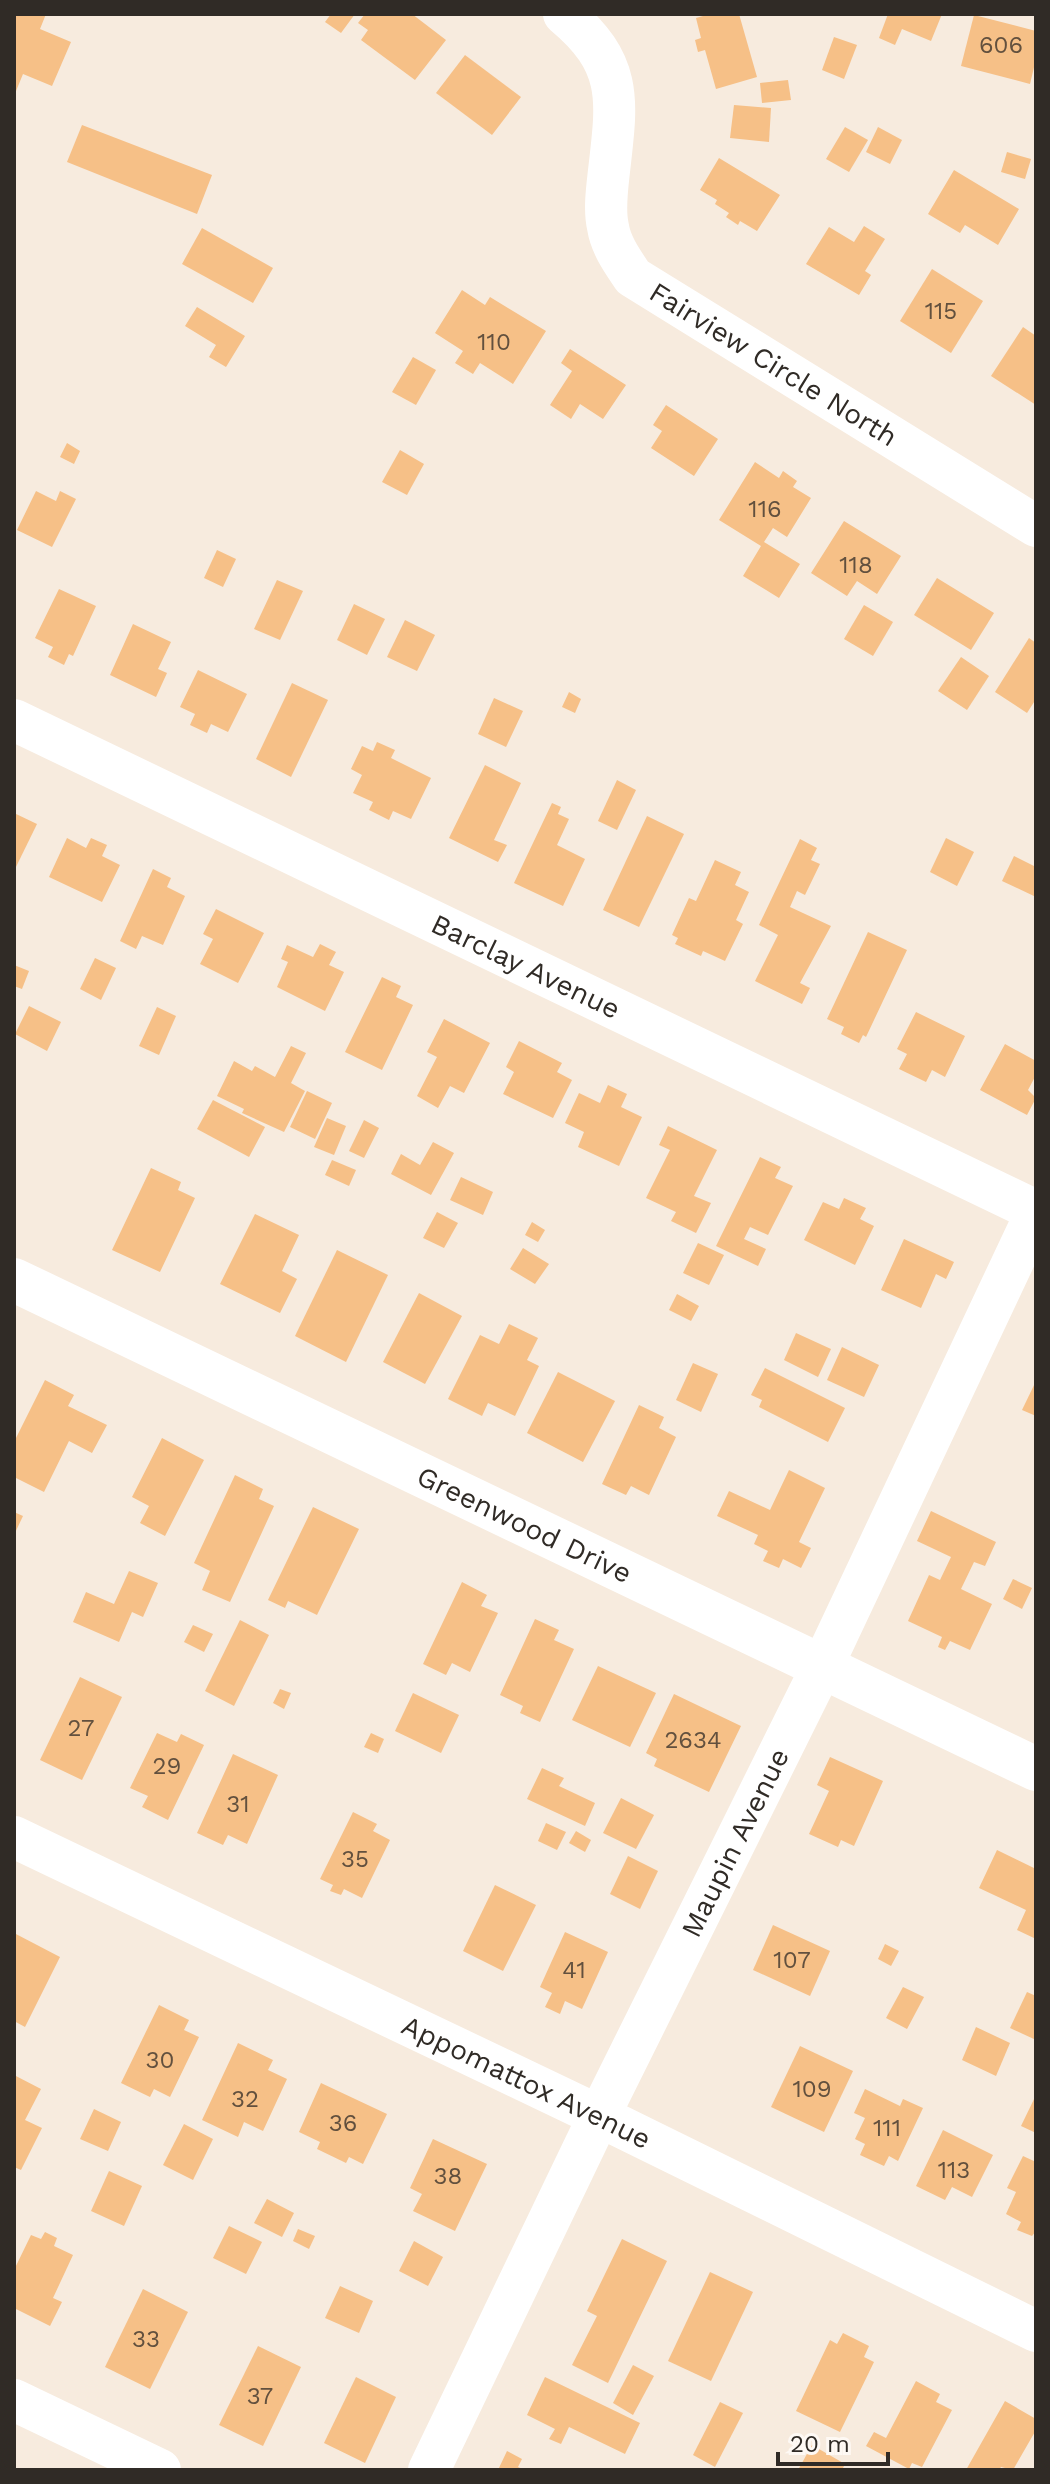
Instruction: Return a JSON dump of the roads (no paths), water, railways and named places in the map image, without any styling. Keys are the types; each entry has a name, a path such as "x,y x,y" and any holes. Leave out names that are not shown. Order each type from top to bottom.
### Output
{"street":[{"name":"Fairview Circle North","path":"564,14 581,28 614,82 616,108 607,192 608,227 616,252 633,277 1036,526"},
{"name":"Barclay Avenue","path":"14,720 1036,1212"},
{"name":"Maupin Avenue","path":"429,2470 599,2116 822,1667 1036,1212"},
{"name":"Greenwood Drive","path":"14,1280 1036,1769"},
{"name":"Appomattox Avenue","path":"14,1837 599,2116 1036,2331"},
{"path":"14,2400 160,2470"}]}
